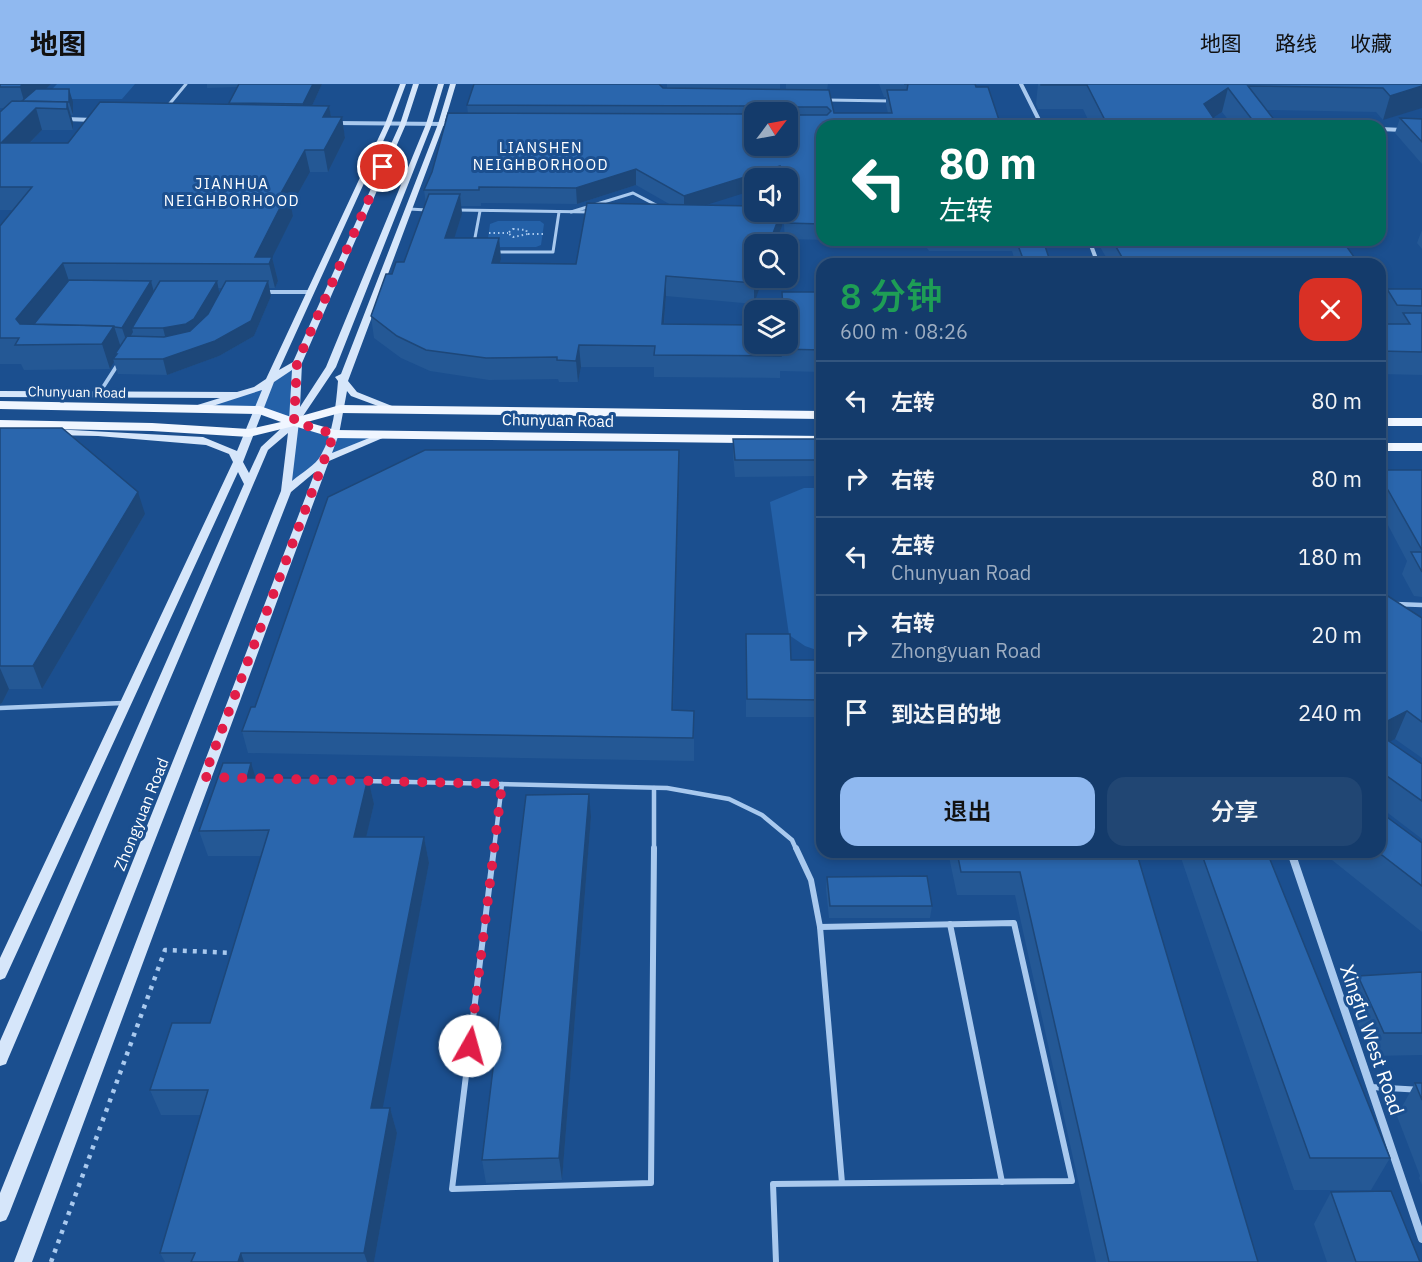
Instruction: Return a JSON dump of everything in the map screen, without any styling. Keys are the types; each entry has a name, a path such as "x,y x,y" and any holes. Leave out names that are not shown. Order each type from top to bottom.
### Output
{"main road":[{"path":"0,974 238,462 270,381 388,124 403,84"},
{"name":"Zhongyuan Road","path":"0,1214 286,491 294,422 297,363 403,124 416,84"},
{"name":"Zhongyuan Road","path":"0,1059 264,449 294,422 331,367 441,124 441,84"},
{"path":"23,1262 210,777 334,434 343,381 441,124 453,84"},
{"path":"194,408 258,389 297,363"},
{"path":"331,367 354,394 397,410"},
{"path":"0,394 238,395"},
{"name":"Chunyuan Road","path":"0,405 260,410 334,434 816,440"},
{"name":"Chunyuan Road","path":"0,424 152,427 249,433 340,409 816,415"},
{"path":"1386,422 1422,422"},
{"path":"152,427 210,442 233,452 249,484"},
{"path":"0,432 98,433 210,442"},
{"path":"286,491 323,460 387,434"},
{"path":"1386,447 1422,447"}],"street":[{"path":"1021,84 1039,120"},
{"path":"64,119 100,120"},
{"path":"328,123 441,124"},
{"path":"1386,129 1412,130"},
{"name":"Xingfu West Road","path":"1293,858 1422,1239"}],"lane":[{"path":"163,112 186,84"},
{"path":"820,100 892,101"},
{"path":"1386,128 1403,124"},
{"path":"571,212 633,193 662,208"},
{"path":"409,209 432,210"},
{"path":"456,210 593,212"},
{"path":"472,252 480,210"},
{"path":"494,252 553,252 559,212"},
{"path":"263,292 311,292"},
{"path":"98,395 123,356"},
{"path":"1398,609 1390,604 1422,605"},
{"path":"0,708 126,703"},
{"path":"359,781 654,788 729,799 762,815 792,840 811,880 820,927 842,1183"},
{"path":"502,784 452,1189 651,1183 654,788"},
{"path":"776,1262 773,1184 1072,1181 1014,923 820,927"},
{"path":"950,924 1002,1182"},
{"path":"1370,1087 1422,1090"}],"path":[{"path":"476,233 508,233 520,229 528,232 527,235 519,237 510,236 508,233"},
{"path":"51,1262 165,951 236,953"}],"shaded area":[{"path":"57,84 135,84 122,99 43,99"},
{"path":"498,221 540,221 544,224 541,245 493,247 487,245 490,224"},
{"path":"297,363 295,422 334,434 387,434 323,460 286,491 294,422 260,410 194,409 257,389"},
{"path":"804,488 816,488 816,650 805,646 789,635 770,502"}],"building":[{"path":"0,84 23,84 20,87 0,87"},
{"path":"239,84 313,84 303,104 229,103"},
{"path":"474,84 659,84 663,88 829,90 834,113 892,113 887,90 907,90 908,84 975,84 976,87 988,87 999,120 816,120 816,224 786,223 798,222 798,168 780,168 780,166 744,168 744,177 684,196 636,169 576,188 479,187 479,190 424,190 432,172 448,113 744,114 744,156 798,156 798,115 827,115 831,111 827,107 798,107 798,102 744,102 744,106 467,105"},
{"path":"1422,84 1422,86 1390,96 1383,88 1248,86 1274,120 1252,120 1228,88 1204,104 1215,120 1105,120 1087,85 1041,85"},
{"path":"36,89 69,89 69,102 22,101"},
{"path":"12,101 67,102 67,109 36,108 1,143 68,143 100,102 329,106 323,117 342,117 324,150 305,150 281,193 288,192 255,257 272,257 269,264 63,263 16,319 20,324 114,326 102,344 15,345 19,338 0,338 0,226 32,187 0,187 0,112"},
{"path":"1400,118 1422,119 1422,142"},
{"path":"429,194 460,194 445,238 499,238 492,263 576,264 587,203 744,206 744,222 777,222 773,234 744,234 744,282 666,276 662,324 744,325 744,354 781,354 781,356 654,355 655,346 579,345 576,361 557,360 557,357 486,358 426,350 397,336 371,316 386,274 392,274 396,262 404,262"},
{"path":"1018,246 1045,246 1049,258 1023,258"},
{"path":"1116,246 1346,246 1355,258 1122,258"},
{"path":"69,280 151,281 122,328 34,324"},
{"path":"160,281 217,281 194,319 186,324 163,328 132,328"},
{"path":"226,281 268,281 251,321 215,341 163,359 113,359 127,336 164,337 190,331 208,314"},
{"path":"1387,289 1422,289 1422,306 1397,305"},
{"path":"782,292 816,292 816,350 798,349 798,300 782,300"},
{"path":"1403,313 1422,313 1422,352 1386,351 1386,324 1410,324"},
{"path":"0,428 62,428 138,492 33,666 0,666"},
{"path":"733,439 816,439 816,460 735,460"},
{"path":"425,450 679,450 672,710 694,711 693,738 242,731 251,707 255,707 328,497"},
{"path":"1386,470 1422,470 1422,550 1388,490 1386,490"},
{"path":"1411,552 1422,552 1422,572"},
{"path":"1386,595 1422,618 1422,722 1407,711 1386,722"},
{"path":"746,634 790,634 791,660 816,660 816,700 747,699"},
{"path":"1386,739 1422,764 1422,801 1386,775"},
{"path":"223,763 251,763 247,778 368,778 354,837 424,837 371,1108 390,1108 364,1253 241,1253 238,1262 191,1262 195,1253 160,1253 208,1090 150,1090 172,1023 210,1023 269,830 199,831"},
{"path":"589,794 559,1158 482,1160 526,795"},
{"path":"1386,816 1422,843 1422,886 1386,858"},
{"path":"958,858 1138,858 1258,1262 1109,1262 1020,872 961,872"},
{"path":"1203,858 1269,858 1390,1158 1310,1158"},
{"path":"927,876 932,906 830,906 827,877"},
{"path":"1422,972 1422,1033 1384,1033 1358,976"},
{"path":"1415,1083 1422,1083 1422,1100"},
{"path":"1391,1191 1420,1262 1356,1262 1331,1192"}],"district":[{"name":"LIANSHEN NEIGHBORHOOD","path":"541,156"},
{"name":"JIANHUA NEIGHBORHOOD","path":"232,192"}],"route":[{"path":"383,167 297,363 294,422 334,434 204,777 502,784 470,1046"}]}
